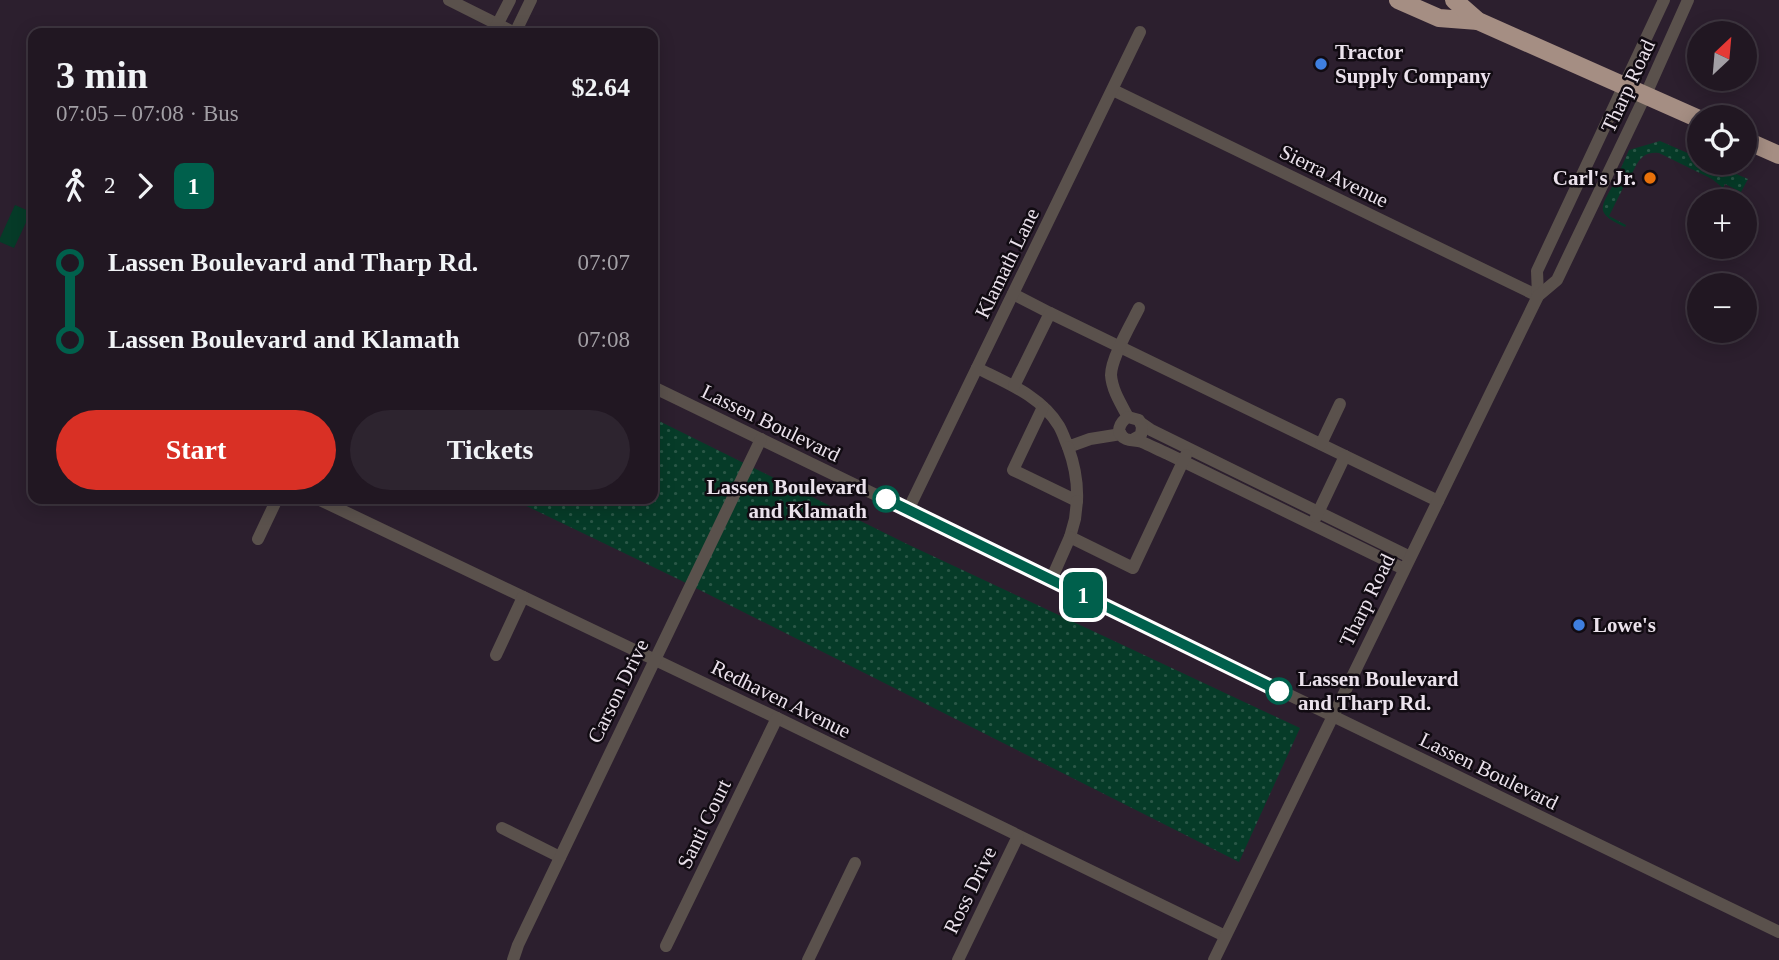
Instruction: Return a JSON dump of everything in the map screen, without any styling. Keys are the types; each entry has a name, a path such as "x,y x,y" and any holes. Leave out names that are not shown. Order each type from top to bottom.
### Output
{"highway":[{"path":"1398,0 1439,18 1478,21"},
{"path":"1454,0 1478,21 1687,113"},
{"path":"1757,145 1779,155"}],"street":[{"path":"449,0 493,28"},
{"path":"496,28 510,0"},
{"path":"517,28 531,0"},
{"name":"Tharp Road","path":"1538,296 1537,271 1664,0"},
{"name":"Tharp Road","path":"1214,960 1538,296 1557,280 1688,0"},
{"name":"Klamath Lane","path":"908,510 1140,32"},
{"name":"Sierra Avenue","path":"1113,90 1538,296"},
{"path":"1013,294 1437,501"},
{"path":"1128,417 1116,393 1111,376 1112,365 1139,308"},
{"path":"1014,386 1050,313"},
{"path":"977,368 1014,386 1043,407 1058,425 1076,468 1075,519 1051,580"},
{"name":"Lassen Boulevard","path":"658,389 1779,932"},
{"path":"1321,444 1340,404"},
{"path":"1043,407 1013,470 1077,501"},
{"path":"1121,435 1120,424 1128,417 1135,418 1151,430 1315,518 1407,563"},
{"path":"1135,439 1141,435 1141,423"},
{"path":"1068,447 1090,439 1121,435 1126,439 1135,439 1315,518"},
{"name":"Carson Drive","path":"513,960 761,439"},
{"path":"1070,537 1133,568 1189,449"},
{"path":"1315,518 1345,456"},
{"path":"258,539 275,504"},
{"name":"Redhaven Avenue","path":"328,504 1225,936"},
{"path":"496,656 523,597"},
{"name":"Santi Court","path":"666,946 777,718"},
{"path":"502,828 560,857"},
{"name":"Ross Drive","path":"958,960 1018,836"},
{"path":"808,960 855,863"}],"green space":[{"path":"1660,141 1687,153 1687,167 1659,153 1647,154 1639,161 1628,183 1617,177 1629,150"},
{"path":"1704,175 1738,175 1748,179 1743,189 1735,189 1725,184 1723,188"},
{"path":"1616,179 1625,184 1609,216 1626,225 1625,227 1608,217 1603,208"},
{"path":"15,205 28,211 28,218 14,248 0,242"},
{"path":"658,420 907,544 1300,728 1239,862 678,579 522,504 658,504"}],"bus line":[{"name":"1","path":"886,499 1279,691"}],"place":[{"name":"Tractor Supply Company","path":"1321,64"},
{"name":"Carl's Jr.","path":"1650,178"},
{"name":"Lassen Boulevard and Klamath","path":"886,499"},
{"name":"Lowe's","path":"1579,625"},
{"name":"Lassen Boulevard and Tharp Rd.","path":"1279,691"}]}
